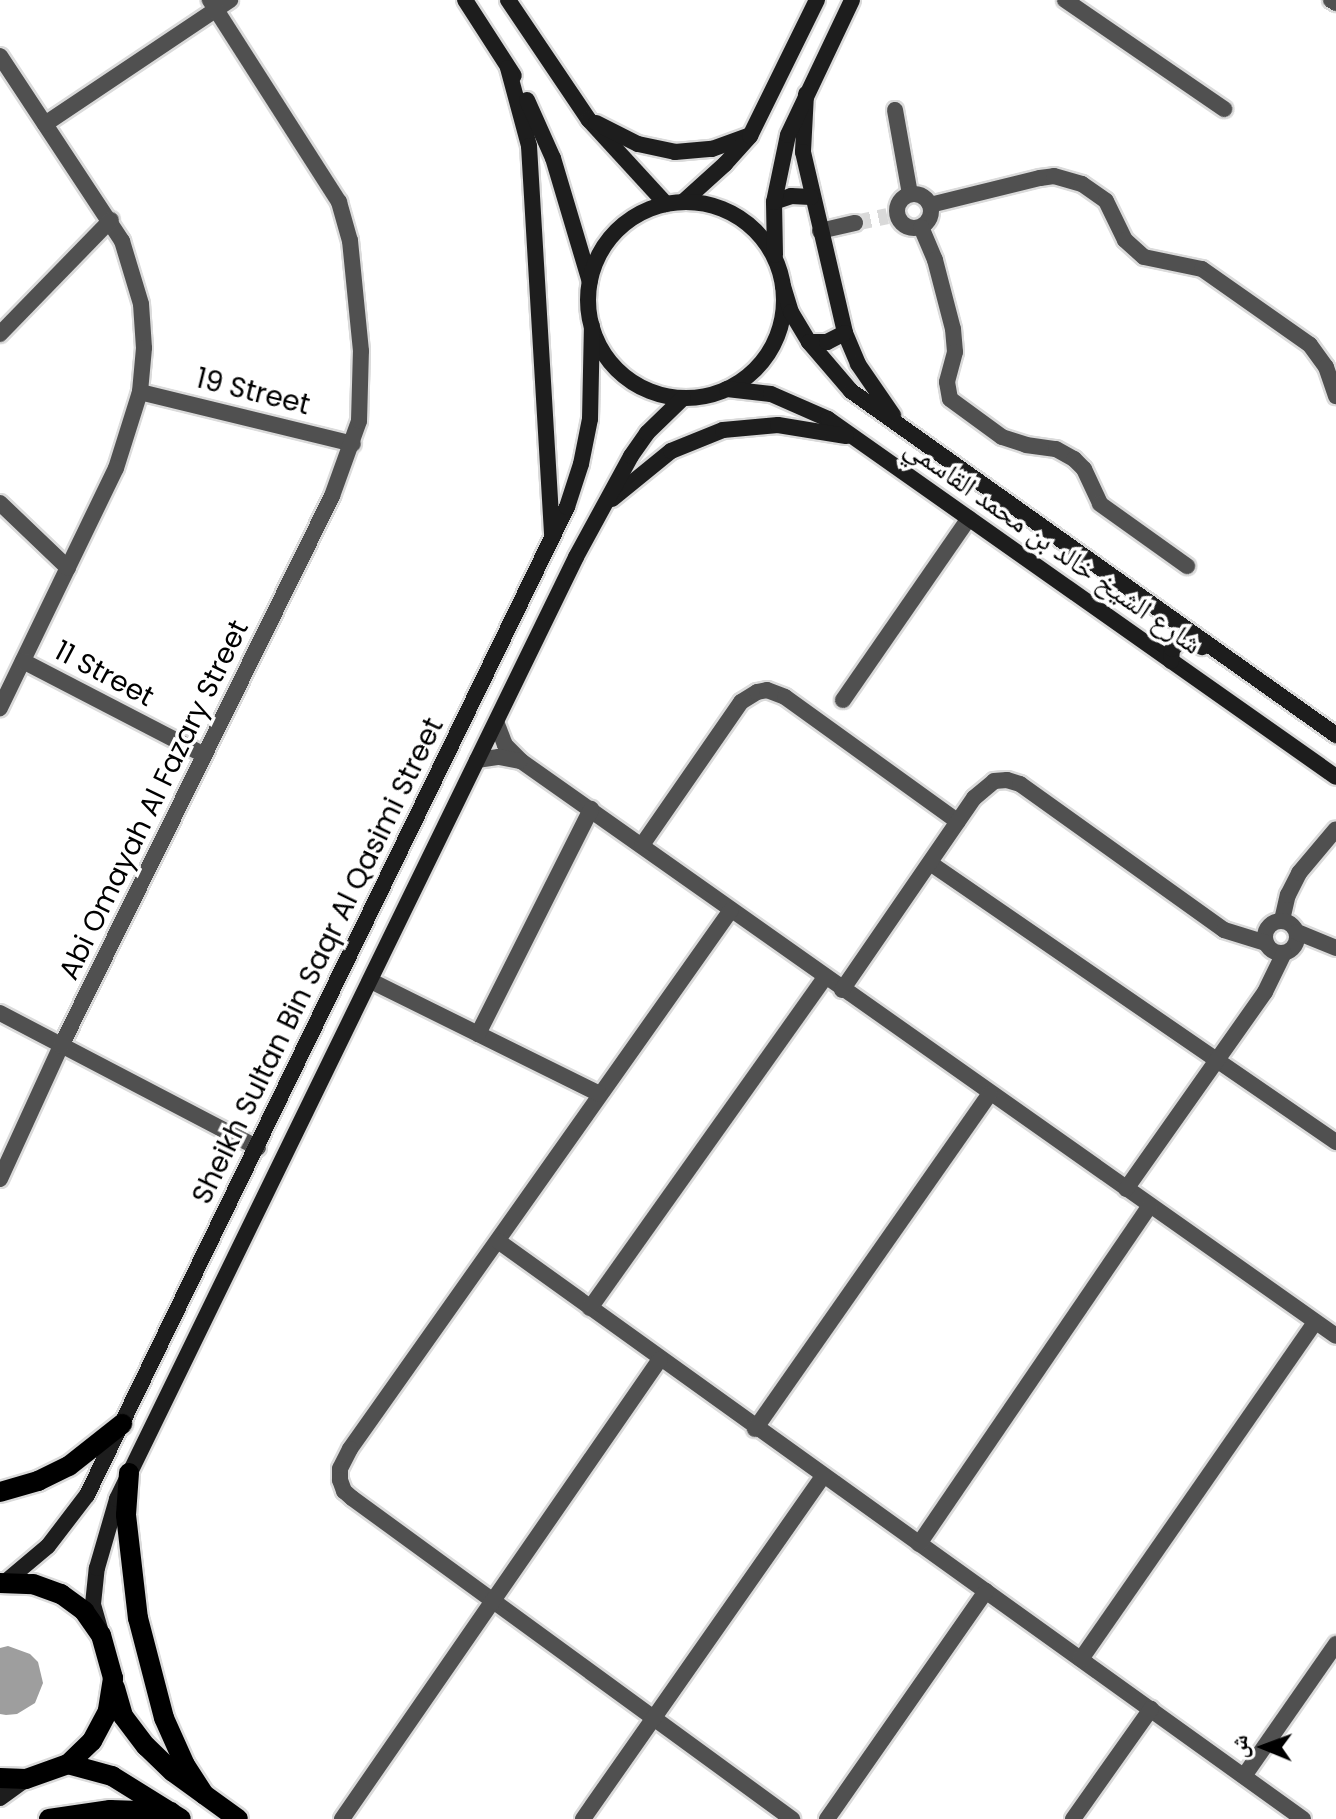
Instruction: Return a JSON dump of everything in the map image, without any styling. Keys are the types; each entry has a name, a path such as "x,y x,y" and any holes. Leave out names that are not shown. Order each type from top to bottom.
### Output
{"main road":[{"path":"465,0 508,68 553,158 590,282 592,326 601,349 616,369 635,384 658,394 683,398 727,389 752,371 772,347 780,327 783,286 777,264 774,202 788,135 852,0"},
{"path":"508,0 589,120 675,203 718,208 749,225 765,243 777,264"},
{"path":"590,282 596,260 625,223 675,203 725,164 750,136 817,0"},
{"path":"508,68 529,146 552,537"},
{"path":"806,94 802,132 811,197 845,333 867,379 903,429"},
{"path":"589,120 638,144 675,152 712,149 750,136"},
{"path":"774,202 791,196 811,197"},
{"name":"شارع الشيخ خالد بن محمد القاسمي","path":"783,286 791,312 809,342 851,391 1336,735"},
{"name":"Sheikh Sultan Bin Saqr Al Qasimi Street","path":"2,1583 48,1546 87,1495 567,507 587,434 593,374 592,326"},
{"path":"809,342 827,342 845,333"},
{"name":"شارع الشيخ خالد بن محمد القاسمي","path":"727,389 771,394 800,404 853,437 1335,779"},
{"name":"Sheikh Sultan Bin Saqr Al Qasimi Street","path":"101,1635 93,1604 97,1568 105,1533 129,1473 602,508 647,433 683,398"},
{"path":"602,508 647,467 671,451 723,430 778,425 853,437"},
{"path":"1171,661 1172,649 1187,640 1243,667"},
{"path":"0,1492 38,1481 69,1466 122,1424"},
{"path":"129,1473 126,1515 138,1618 164,1718 185,1765 204,1794"},
{"path":"2,1583 33,1584 61,1594 84,1611 101,1635 123,1716 146,1746 238,1819"},
{"path":"0,1798 26,1779 68,1764 92,1741 108,1711 113,1678"},
{"path":"68,1764 112,1776 176,1815"},
{"path":"0,1778 26,1779"},
{"path":"49,1819 110,1810 176,1815"}],"street":[{"path":"1065,0 1224,109"},
{"path":"45,124 219,3"},
{"name":"Abi Omayah Al Fazary Street","path":"0,1179 61,1046 332,496 353,444 363,375 345,221 325,175 219,3"},
{"path":"0,56 111,220 130,261 141,304 144,348 140,392 116,468 0,708"},
{"path":"895,110 910,194"},
{"path":"930,205 1054,176 1082,184 1106,201 1125,240 1144,257 1202,269 1310,345 1326,367 1336,396"},
{"path":"910,194 922,196 930,205 929,218 921,227 908,227 892,214 900,201 910,194"},
{"path":"0,334 111,220"},
{"path":"820,231 855,223"},
{"path":"921,227 935,260 953,329 955,352 947,382 950,399 1002,437 1026,445 1056,449 1074,459 1084,469 1100,504 1187,566"},
{"name":"19 Street","path":"140,392 353,444"},
{"path":"0,503 68,568"},
{"path":"843,700 969,518"},
{"name":"11 Street","path":"23,661 204,755"},
{"path":"642,845 741,702 767,690 785,697 958,822"},
{"path":"497,724 505,745 521,761 1336,1336"},
{"path":"477,760 499,757 521,761"},
{"path":"842,990 982,788 1007,780 1020,784 1212,923 1284,953"},
{"path":"478,1034 591,809"},
{"path":"1282,920 1299,873 1333,831 1336,812"},
{"path":"930,863 1336,1142"},
{"path":"731,910 350,1449 340,1469 340,1480 344,1491 352,1498 792,1819"},
{"path":"1266,943 1269,925 1282,920 1290,922 1297,932 1336,948"},
{"path":"1126,1189 1265,992 1284,953 1295,945 1297,932"},
{"path":"590,1308 825,977"},
{"path":"371,981 600,1094"},
{"path":"0,1013 258,1148"},
{"path":"755,1429 990,1094"},
{"path":"919,1544 1150,1206"},
{"path":"498,1241 755,1429 1303,1819"},
{"path":"1081,1659 1315,1322"},
{"path":"342,1819 660,1359"},
{"path":"583,1819 823,1476"},
{"path":"827,1819 986,1591"},
{"path":"1244,1776 1336,1644"},
{"path":"1073,1819 1151,1709"}],"shaded area":[{"path":"8,1646 30,1654 38,1662 43,1683 35,1703 17,1714 6,1715 0,1714 0,1648"}],"tunnel":[{"path":"855,223 887,216"}]}
